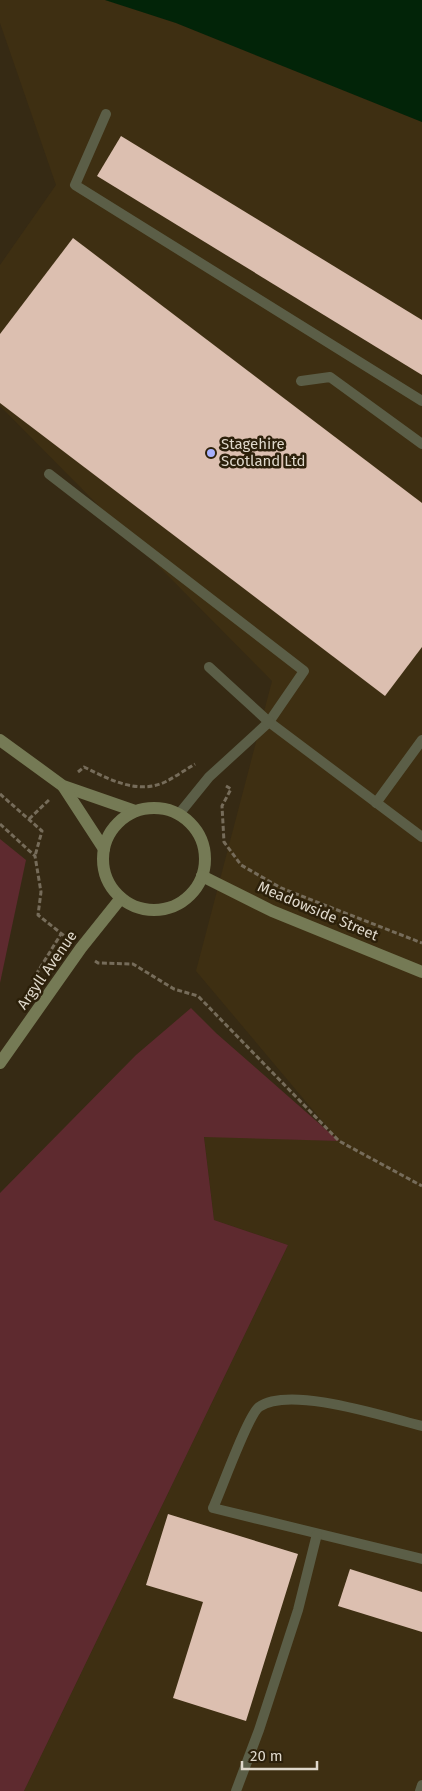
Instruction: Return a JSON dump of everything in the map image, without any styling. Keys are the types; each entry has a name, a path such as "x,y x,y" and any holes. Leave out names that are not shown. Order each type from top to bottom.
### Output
{"street":[{"path":"0,740 63,786 135,811"},
{"path":"63,786 104,849"},
{"path":"165,808 179,814 190,822 202,841 206,862 202,876 194,890 182,902 168,908 152,910 136,907 121,898 112,888 106,876 103,863 104,849 110,833 120,820 135,811 165,808"},
{"name":"Meadowside Street","path":"202,876 272,910 422,972"},
{"name":"Argyll Avenue","path":"0,1062 81,948 121,898"}],"lane":[{"path":"106,114 75,185 422,401"},
{"path":"301,381 330,377 422,444"},
{"path":"49,474 304,670 269,722 210,777 179,814"},
{"path":"209,667 269,722 422,837"},
{"path":"376,803 422,740"},
{"path":"422,1426 319,1400 273,1400 257,1408 248,1425 214,1508 422,1560"},
{"path":"236,1791 259,1730 298,1610 317,1534"},
{"path":"420,1791 422,1785"}],"path":[{"path":"84,767 117,783 141,788 163,783 196,763 210,777 231,789 222,806 224,842 241,865 281,888 422,943"},
{"path":"0,794 42,831 35,856 42,892 38,915 98,963 133,964 174,989 198,996 339,1141 422,1186"},
{"path":"0,824 35,856"}],"shaded area":[{"path":"0,0 105,0 176,23 422,122 422,1791 24,1791 288,1245 214,1220 204,1136 339,1141 196,971 272,681 0,406 0,265 56,185 0,23"},
{"path":"105,0 422,0 422,122 176,23"},
{"path":"0,839 26,860 0,983"},
{"path":"191,1008 216,1033 339,1141 204,1137 214,1220 288,1245 24,1791 0,1791 0,1193 136,1055"}],"building":[{"path":"121,136 422,320 422,375 97,176"},
{"name":"Stagehire Scotland Ltd","path":"73,238 422,503 422,647 385,696 0,403 0,334"},
{"path":"168,1514 298,1554 246,1721 173,1698 203,1602 146,1585"},
{"path":"350,1569 422,1592 422,1632 338,1606"}],"place":[{"name":"Stagehire Scotland Ltd","path":"211,453"}]}
